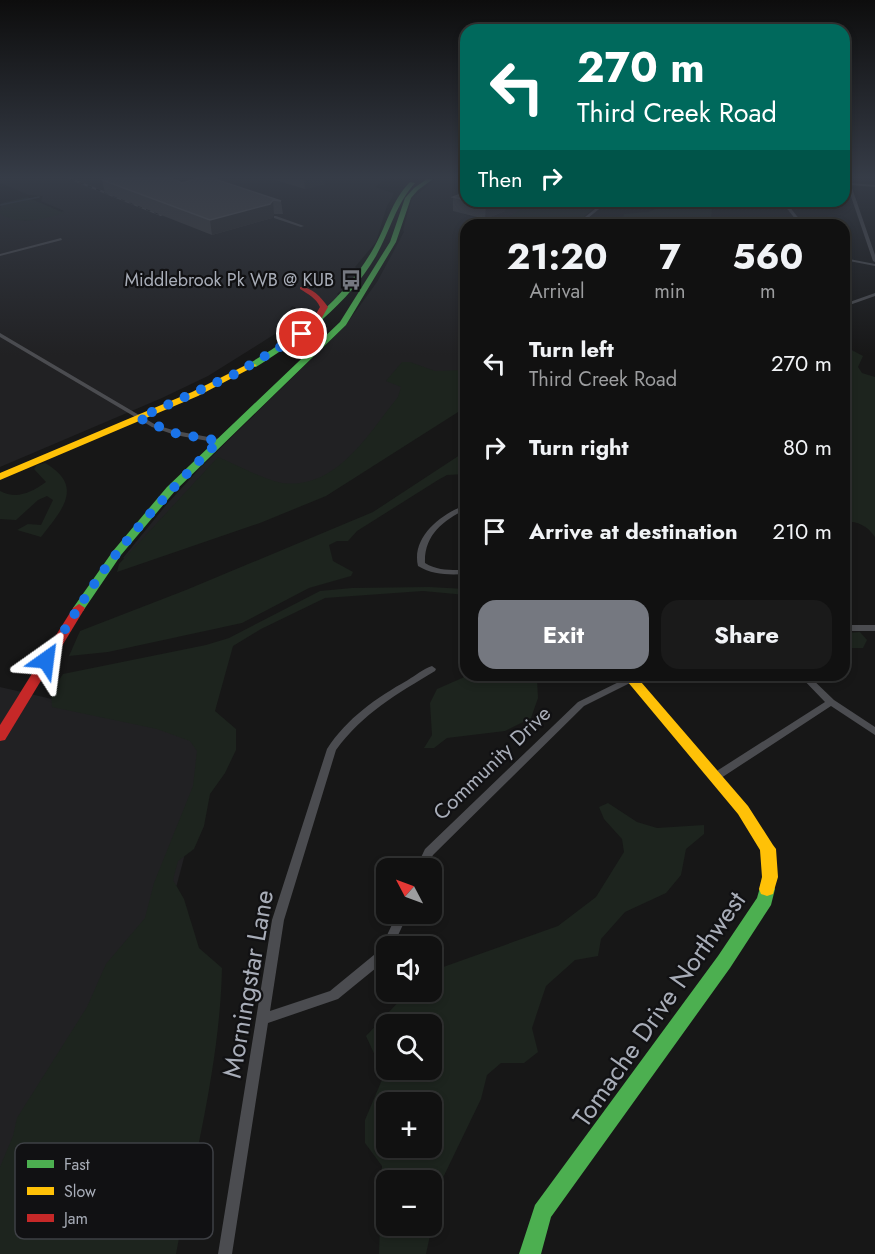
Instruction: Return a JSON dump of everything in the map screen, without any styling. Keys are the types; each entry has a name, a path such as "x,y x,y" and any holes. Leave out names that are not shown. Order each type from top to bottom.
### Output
{"main road":[{"path":"0,477 198,392 273,353 314,323 350,290 382,238"},
{"path":"0,736 102,573 171,489 219,441 324,344 363,293 394,238"},
{"path":"302,288 320,298 323,305 314,323"},
{"name":"Tomache Drive Northwest","path":"530,1254 542,1212 724,962 765,900 770,877 768,849 743,810 632,681"}],"street":[{"path":"0,255 62,238"},
{"path":"850,260 875,263 867,238"},
{"path":"850,304 875,294"},
{"path":"0,335 139,418 174,433 219,441"},
{"path":"0,341 7,339"},
{"path":"460,511 432,530 419,552 421,564 429,570 460,572"},
{"path":"850,628 875,628"},
{"name":"Morningstar Lane","path":"225,1254 278,920 332,749 343,732 370,706 432,669"},
{"name":"Community Drive","path":"426,858 429,852 581,704 622,681"},
{"path":"809,681 831,702 875,732"},
{"path":"715,777 831,702"},
{"path":"263,1019 334,995 384,954 398,924"}],"shaded area":[{"path":"0,238 377,238 355,267 359,270 349,285 337,294 339,296 328,307 319,309 313,315 292,306 275,334 208,376 0,467"},
{"path":"401,238 460,238 460,405 382,457 129,563 123,558 200,468 345,326 377,282"},
{"path":"850,349 863,356 858,367 862,373 875,377 875,537 862,525 850,522"},
{"path":"402,362 410,362 435,371 460,370 460,411 326,496 260,523 117,572 119,564 218,457 282,483 302,483 319,478 335,469 363,442 398,397 401,387 386,381"},
{"path":"460,455 460,474 447,475 357,531 348,541 337,541 329,545 333,561 353,572 351,576 309,588 242,623 108,652 69,656 80,631 186,590 373,512"},
{"path":"45,463 64,480 67,489 62,508 41,537 17,530 28,524 41,525 53,500 47,496 38,500 16,520 0,519 0,491 18,495 41,486 46,482 34,469 37,465"},
{"path":"352,588 460,589 460,594 423,591 325,598 261,629 233,646 215,711 236,729 236,750 225,773 210,794 204,826 194,849 178,861 173,880 184,899 199,948 222,968 216,1040 199,1143 15,1143 15,1239 179,1239 176,1254 0,1254 0,1167 13,1136 17,1118 87,1007 106,964 145,918 154,883 193,786 197,751 190,741 157,729 52,707 51,692 63,674 206,645 229,638 320,591"},
{"path":"860,632 867,640 863,648 850,648 850,633"},
{"path":"460,679 460,681 537,681 538,698 531,718 505,731 447,738 434,748 424,748 432,735 430,703 437,689"},
{"path":"0,687 216,737 108,1143 15,1143 15,1239 83,1239 79,1254 0,1254"},
{"path":"608,803 637,822 657,828 704,825 704,834 686,849 681,875 666,893 625,912 601,939 598,956 575,960 546,986 532,1028 538,1052 524,1063 501,1063 487,1075 481,1099 442,1180 442,1170 382,1170 382,1166 376,1158 442,1158 442,1092 377,1092 382,1080 442,1080 442,1014 387,1014 398,1002 442,1002 442,967 558,926 596,897 624,852 622,839 604,819 599,807"},
{"path":"376,1026 376,1058 366,1036"},
{"path":"376,1094 376,1158 365,1143 365,1120"},
{"path":"380,1236 430,1236 426,1254 379,1254"}],"traffic: fast":[{"path":"253,365 291,341 326,313 356,281 383,238"},
{"path":"79,608 117,553 171,489 343,323 395,238"},
{"path":"530,1254 542,1212 724,962 765,900 767,889"}],"traffic: slow":[{"path":"0,477 195,394 253,365"},
{"path":"633,681 743,810 768,849 770,877 767,889"}],"traffic: jam":[{"path":"302,288 315,296 324,307 317,319"},
{"path":"0,736 79,608"}],"place":[{"name":"Middlebrook Pk WB @ KUB","path":"351,280"}],"route":[{"path":"46,660 84,599 117,553 171,489 219,441 174,433 139,418 235,374 302,334"}]}
